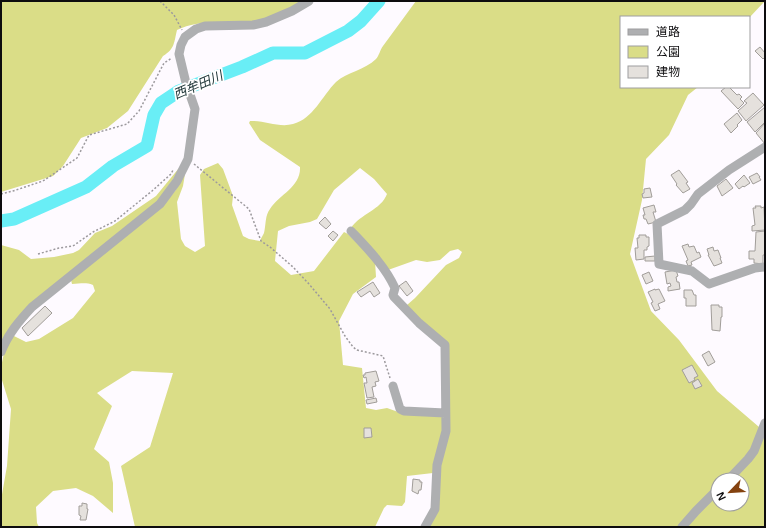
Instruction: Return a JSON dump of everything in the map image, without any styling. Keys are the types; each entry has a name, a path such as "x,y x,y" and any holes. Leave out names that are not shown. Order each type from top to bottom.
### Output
{"street":[{"path":"1,352 18,322 32,307 160,204 177,181 188,159 195,109 186,83 179,54 185,37 196,29 205,26 252,25 266,22 292,11 309,1"},
{"path":"765,147 729,170 698,194 685,210 657,224 660,264 692,271 709,284 755,268 765,267"},
{"path":"351,230 389,277 395,288 393,295 394,298 419,324 445,345 446,431 437,465 435,509 424,527"},
{"path":"393,386 400,409 404,411 445,413"},
{"path":"736,472 754,450 765,423"},
{"path":"682,527 710,497"}],"path":[{"path":"160,1 174,15 185,37"},
{"path":"1,194 13,192 43,180 77,158 89,135 127,124 139,111 164,63 179,54"},
{"path":"188,159 249,209 261,241 292,266 309,284 330,309 353,347 357,350 383,356 393,386"},
{"path":"38,254 73,246 93,232 116,221 171,174 174,168"}],"green space":[{"path":"1,1 302,1 268,19 208,22 187,26 177,30 172,48 163,56 128,111 107,128 81,138 63,166 53,176 1,192"},
{"path":"416,1 765,1 750,17 620,16 620,88 697,88 688,95 669,135 646,159 642,200 630,254 651,311 679,340 717,391 765,432 765,527 428,527 438,507 440,466 449,433 447,381 449,350 447,343 443,339 408,311 407,305 446,265 459,258 462,252 458,249 450,251 440,260 427,262 416,260 388,270 351,228 355,223 380,204 387,194 374,179 360,168 334,190 317,219 310,222 289,226 278,231 275,261 291,275 314,271 344,232 348,234 375,261 376,277 353,294 339,321 343,365 362,368 366,408 376,410 387,408 401,413 441,414 443,416 443,431 433,473 407,476 405,502 402,506 387,505 375,527 135,527 121,466 150,447 173,373 132,371 97,393 112,406 94,449 109,462 113,483 113,513 93,496 76,488 53,491 36,507 37,523 39,527 1,527 1,500 7,466 11,409 1,377 1,367 4,353 12,335 26,342 39,339 73,318 95,291 93,285 85,283 72,284 71,280 162,207 175,191 185,174 183,186 177,202 181,239 185,246 195,252 205,246 200,175 204,169 218,163 223,169 233,196 232,205 243,236 260,241 264,233 268,211 294,185 299,174 300,167 260,140 249,123 250,121 288,125 300,121 312,112 336,82 372,63 378,56 383,46"},
{"path":"179,168 176,175 157,202 25,309 1,343 1,245 19,250 31,259 54,257 73,253 79,250 95,233 112,226 156,196"}],"building":[{"path":"760,47 765,53 765,57 763,59 755,51"},
{"path":"725,88 730,88 737,95 739,94 742,97 740,99 744,103 738,109 721,91"},
{"path":"753,93 764,105 746,121 738,111 747,103 744,101"},
{"path":"765,107 765,122 755,132 747,122"},
{"path":"737,113 742,120 731,133 724,124"},
{"path":"765,123 765,144 756,133"},
{"path":"679,170 688,182 686,183 690,189 683,193 676,185 677,184 671,175"},
{"path":"757,173 761,180 753,184 749,177"},
{"path":"744,175 750,183 739,189 735,184"},
{"path":"726,179 733,188 722,196 717,186"},
{"path":"650,188 652,197 643,198 642,194 644,193 644,189"},
{"path":"654,205 656,212 653,212 656,222 648,224 646,219 644,219 643,215 645,215 643,208"},
{"path":"755,206 761,206 761,208 764,207 765,230 752,231 752,226 755,225 753,208 756,208"},
{"path":"325,217 331,224 326,229 319,223"},
{"path":"333,231 338,235 333,241 328,236"},
{"path":"765,231 765,255 763,255 763,264 754,263 754,259 749,259 749,251 755,251 756,232"},
{"path":"639,235 646,235 646,237 649,237 649,246 647,247 647,250 644,250 644,259 636,260 635,248 638,248 637,238 639,238"},
{"path":"688,244 689,247 694,246 697,253 699,252 701,257 691,262 692,265 688,266 686,261 688,260 682,246"},
{"path":"713,247 714,251 718,250 722,263 714,266 708,255 707,249"},
{"path":"655,256 655,261 645,261 645,257"},
{"path":"676,270 678,276 676,277 677,282 679,282 680,289 668,291 668,287 671,286 670,283 667,284 665,272"},
{"path":"649,272 653,281 646,284 642,275"},
{"path":"406,281 413,291 407,296 399,286"},
{"path":"373,282 380,293 374,297 370,291 361,297 357,292"},
{"path":"659,289 665,301 658,304 660,309 655,311 651,303 653,302 648,292"},
{"path":"684,290 692,290 694,295 696,295 696,306 686,306"},
{"path":"711,305 719,305 719,307 722,307 720,331 712,330"},
{"path":"45,306 52,313 28,336 22,328"},
{"path":"709,351 715,362 708,366 702,355"},
{"path":"692,365 698,376 694,378 695,380 689,383 682,370"},
{"path":"376,371 379,381 375,382 376,386 372,387 374,397 367,398 364,383 367,383 366,377 364,378 363,375 365,375 365,373"},
{"path":"698,379 702,386 695,389 692,383"},
{"path":"376,398 377,402 367,404 366,400"},
{"path":"364,428 371,428 372,437 364,438"},
{"path":"413,479 420,480 420,482 422,482 421,490 419,490 418,494 412,491"},
{"path":"82,503 87,504 88,509 86,520 80,520 81,516 79,515 79,506 82,506"}],"waterway":[{"name":"西牟田川","path":"1,221 14,219 86,187 113,166 147,146 154,115 161,103 179,91 242,67 273,53 305,53 348,31 361,21 379,1"}]}
